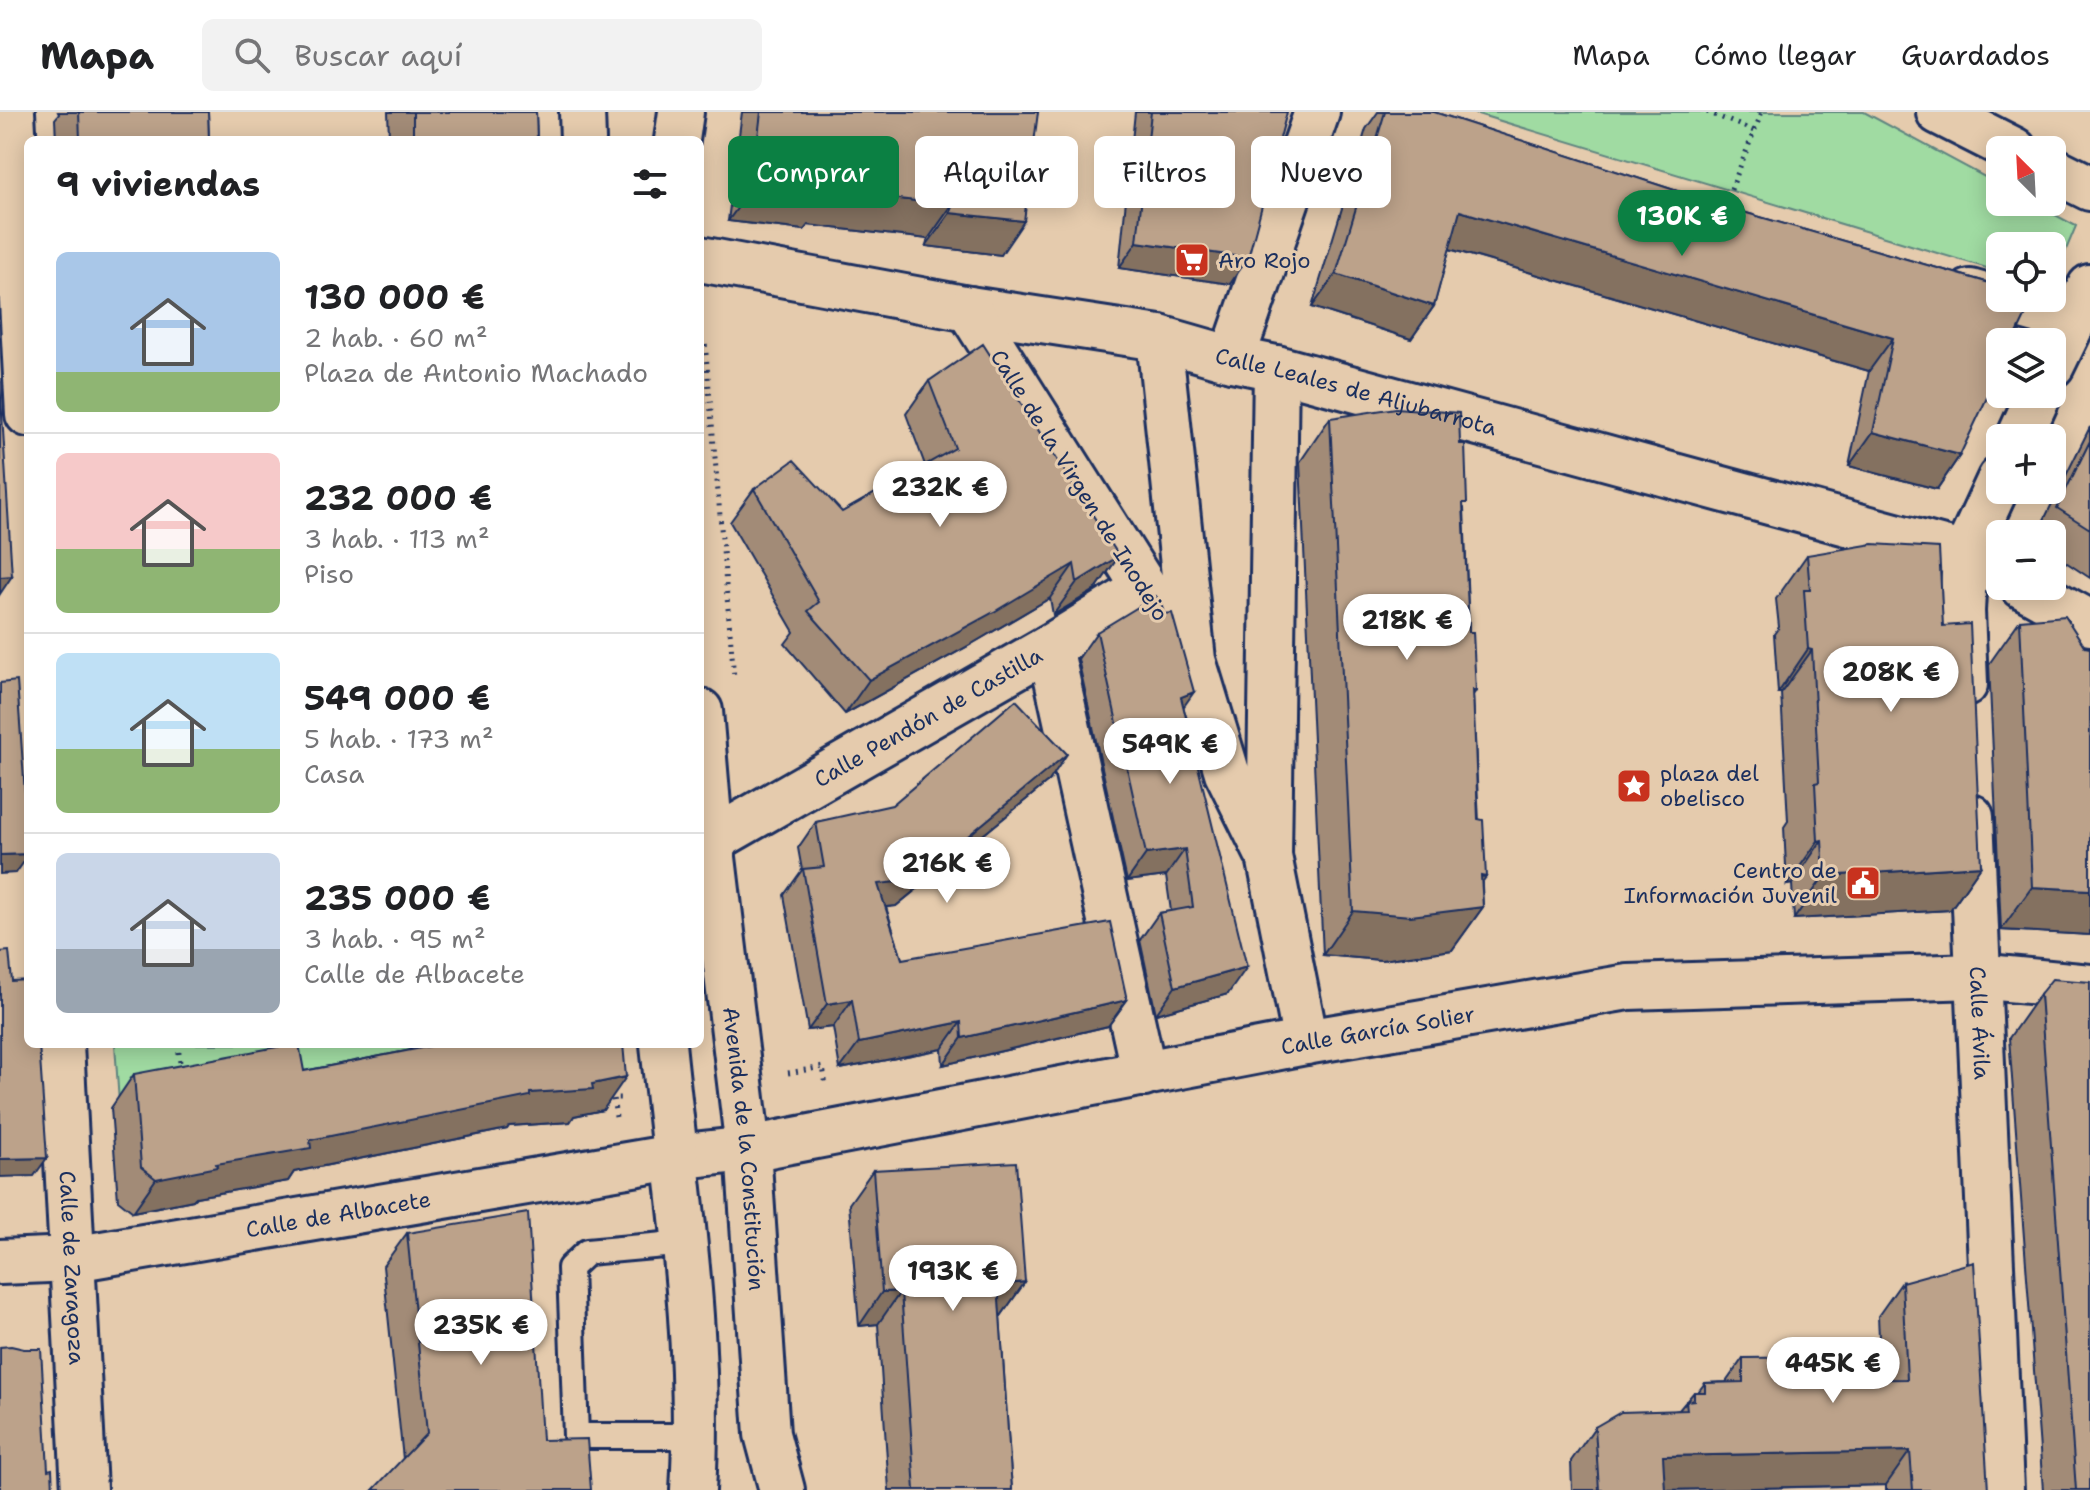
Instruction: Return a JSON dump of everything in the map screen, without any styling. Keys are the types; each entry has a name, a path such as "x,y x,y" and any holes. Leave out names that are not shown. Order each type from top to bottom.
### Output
{"street":[{"path":"12,112 17,296 24,371"},
{"path":"582,112 583,136"},
{"path":"678,136 681,112"},
{"path":"1232,359 1317,112"},
{"path":"1939,112 1986,136"},
{"path":"2066,176 2090,188"},
{"name":"Calle Leales de Aljubarrota","path":"704,260 969,309 1159,338 1983,564"},
{"path":"1934,282 2081,304 2066,336"},
{"name":"Calle de la Virgen de Inodejo","path":"969,309 1144,589 1193,660"},
{"name":"Calle de la Virgen de Inodejo","path":"1159,338 1193,660 1227,772 1269,856"},
{"name":"Calle de la Virgen de Inodejo","path":"1276,368 1269,856 1306,1042"},
{"path":"1967,722 1962,611 1983,564 1995,504"},
{"name":"Calle Pendón de Castilla","path":"711,841 1050,647 1144,589"},
{"path":"2048,600 2090,623"},
{"path":"1050,647 1144,1074"},
{"name":"Avenida de la Constitución","path":"704,758 748,1149 767,1434 782,1490"},
{"name":"Calle Ávila","path":"1969,786 2001,1490"},
{"name":"Calle García Solier","path":"674,1157 748,1149 1306,1042 1628,987 1977,976 2090,987"},
{"name":"Calle de Zaragoza","path":"61,1048 73,1259 61,1355 84,1490"},
{"path":"663,1048 686,1243 697,1436 693,1490"},
{"name":"Calle de Albacete","path":"0,1262 73,1259 674,1157"}],"lane":[{"path":"686,1243 587,1252 570,1268 576,1436 697,1436"}],"path":[{"path":"1707,112 1754,131"},
{"path":"1719,220 1762,112"},
{"path":"178,1048 182,1081"},
{"path":"740,1082 823,1067 834,1132"}],"green space":[{"path":"1471,112 1864,112 1986,177 1986,216 2057,216 2076,226 2066,250 2066,232 1986,232 1986,268"},
{"path":"115,1048 410,1048 421,1075 119,1103"}],"building":[{"path":"79,112 208,112 209,136 80,136"},
{"path":"413,112 536,112 537,136 413,136"},
{"path":"761,112 1038,112 1035,136 915,136 915,201 899,199 899,136 758,136"},
{"path":"1151,112 1287,112 1281,136 1251,136 1251,208 1261,208 1248,258 1137,242 1141,208 1235,208 1235,136 1148,136"},
{"path":"1385,112 1434,112 1736,210 1986,282 1986,312 2027,312 2020,328 1986,328 1986,400 1960,455 1873,432 1893,338 1460,211 1434,306 1336,274 1356,208 1391,208 1391,136 1378,136"},
{"path":"951,208 1026,208 1024,221 950,213"},
{"path":"983,344 1119,556 1077,582 1074,564 869,680 808,611 819,602 754,489 794,460 842,512 955,448 929,381"},
{"path":"0,381 12,576 0,577"},
{"path":"1396,408 1459,413 1460,444 1465,444 1467,503 1463,503 1469,632 1473,632 1476,691 1473,690 1478,819 1483,820 1486,877 1481,876 1483,907 1411,916 1353,911 1330,418"},
{"path":"2090,441 2090,529 2057,508 2059,504 2066,504 2066,490"},
{"path":"1873,544 1939,548 1943,626 1970,624 1981,866 1824,876 1822,840 1818,841 1815,783 1819,782 1812,650 1808,649 1804,590 1810,590 1807,555"},
{"path":"1156,596 1164,614 1172,613 1194,692 1181,697 1247,967 1175,987 1159,913 1193,907 1185,849 1146,854 1097,632"},
{"path":"2065,616 2085,647 2090,648 2090,890 2032,887 2020,620"},
{"path":"17,681 24,780 24,854 0,855 0,683"},
{"path":"1016,700 1067,754 915,880 878,884 902,959 1110,922 1127,1000 962,1038 961,1022 859,1043 852,1000 827,1004 803,869 824,867 816,822 892,805"},
{"path":"9,951 12,981 24,980 24,1048 39,1048 47,1158 0,1159 0,952"},
{"path":"2052,979 2090,982 2090,1490 2076,1490 2040,994"},
{"path":"272,1048 300,1048 304,1071 422,1048 623,1048 626,1077 592,1084 593,1089 530,1093 530,1096 310,1140 311,1148 216,1164 217,1167 156,1179 141,1167 134,1074"},
{"path":"1016,1162 1025,1282 998,1285 1012,1490 915,1490 901,1291 882,1292 873,1170"},
{"path":"528,1213 542,1440 587,1439 591,1490 373,1490 427,1433 407,1233"},
{"path":"1974,1262 1988,1490 1913,1490 1910,1451 1663,1456 1665,1490 1599,1490 1595,1427 1621,1412 1687,1410 1686,1401 1694,1400 1694,1392 1705,1392 1705,1383 1743,1382 1743,1358 1823,1357 1823,1380 1907,1379 1902,1282"},
{"path":"0,1347 41,1349 48,1470 52,1469 53,1490 0,1490"}],"place":[{"name":"Aro Rojo","path":"1192,260"},
{"name":"plaza del obelisco","path":"1634,786"},
{"name":"Centro de Información Juvenil","path":"1863,883"}]}
